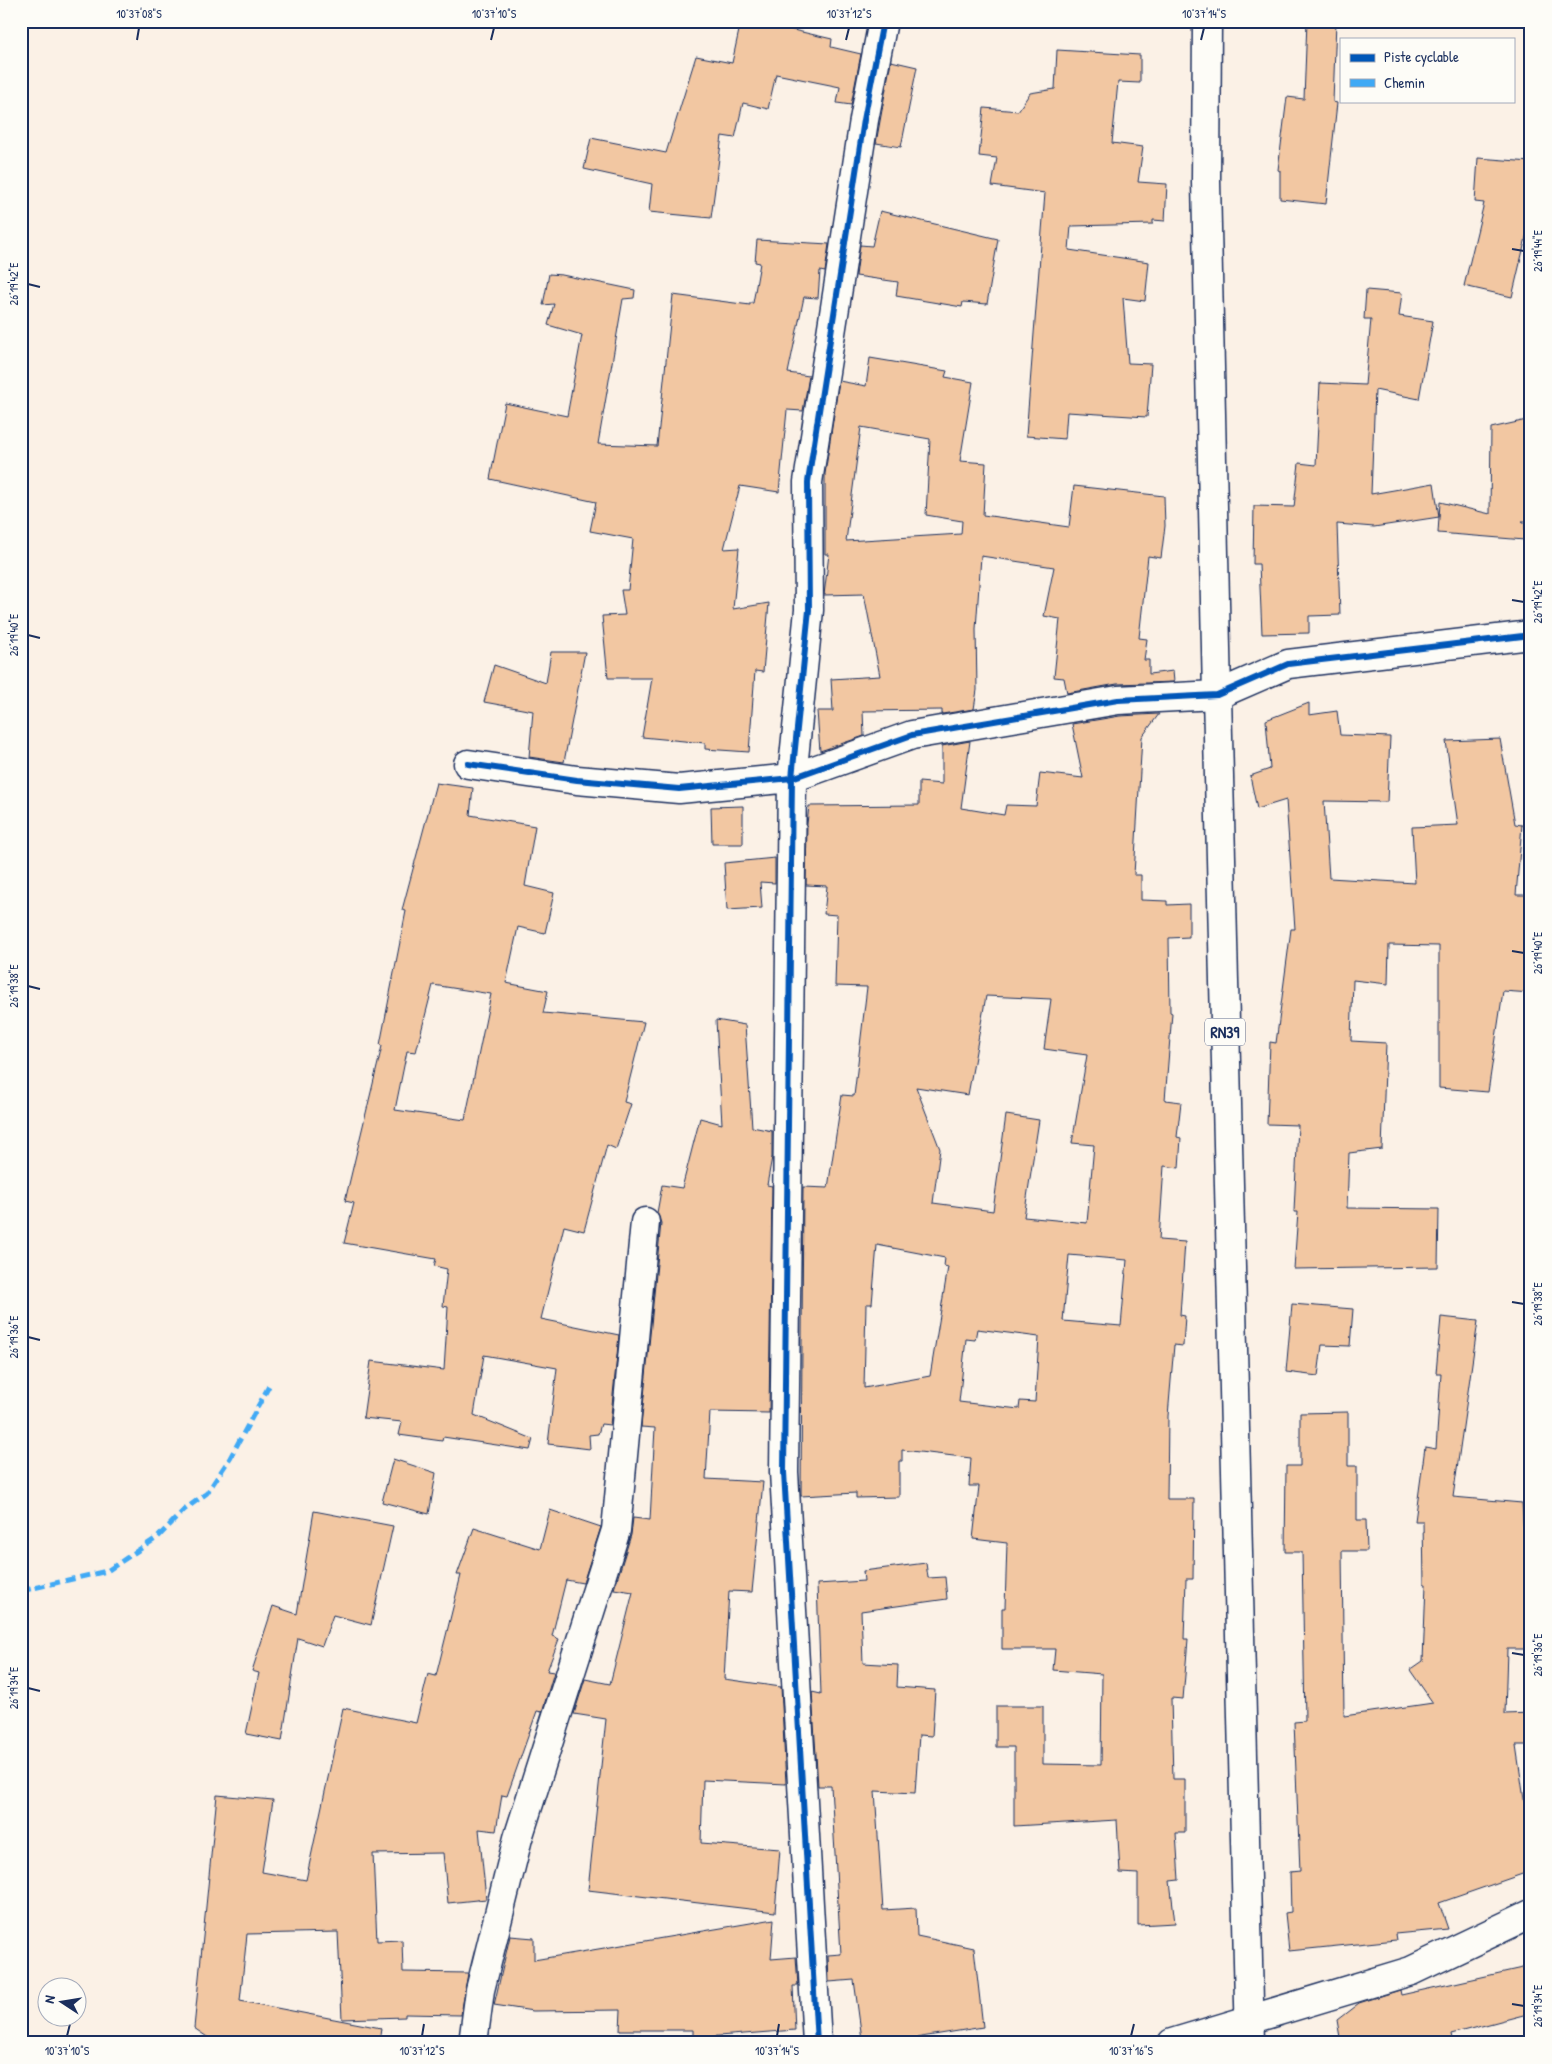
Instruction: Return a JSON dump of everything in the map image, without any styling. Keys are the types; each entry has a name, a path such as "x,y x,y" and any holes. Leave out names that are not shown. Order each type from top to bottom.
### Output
{"main road":[{"path":"817,2043 784,1472 792,778 809,610 808,482 864,120 883,21"},
{"name":"RN39","path":"1207,21 1206,181 1250,2032"},
{"path":"468,764 577,780 679,789 792,778 912,735 1118,700 1217,695 1288,664 1531,635"},
{"path":"473,2043 480,1990 518,1838 616,1530 645,1222"},
{"path":"1172,2043 1250,2032 1412,1972 1531,1914"}],"building":[{"path":"741,21 754,21 832,39 831,47 861,54 851,105 837,103 840,87 776,74 768,109 743,103 735,138 722,136 711,218 649,212 652,184 584,169 591,138 666,153 696,56 732,63"},
{"path":"1307,21 1336,21 1333,102 1337,103 1326,204 1280,199 1280,171 1278,170 1287,97 1304,99"},
{"path":"1057,50 1140,55 1140,83 1118,82 1112,143 1143,147 1138,182 1167,184 1165,221 1153,220 1153,224 1071,226 1069,250 1149,262 1145,301 1123,298 1128,363 1151,364 1147,417 1067,412 1065,439 1026,436 1045,193 992,186 997,158 979,156 984,108 1018,111 1030,93 1055,89"},
{"path":"891,61 917,67 901,147 876,143"},
{"path":"1478,158 1531,162 1531,216 1512,297 1464,286 1484,203 1475,202"},
{"path":"880,211 998,239 987,304 963,302 962,307 896,296 898,282 856,276 860,245 872,246"},
{"path":"757,240 829,244 825,272 820,271 818,298 804,297 788,373 809,376 803,411 787,410 779,492 740,486 724,549 739,548 733,609 769,603 763,672 755,671 749,752 705,749 705,743 642,737 652,678 608,678 602,616 625,615 621,590 628,590 633,539 590,531 596,502 490,479 505,403 567,416 582,335 548,325 554,304 543,305 549,274 635,290 634,298 623,299 598,444 657,446 673,295 750,305 750,303 753,303 760,263 755,262"},
{"path":"1366,290 1402,293 1399,316 1433,321 1419,399 1375,390 1371,494 1434,483 1439,517 1374,527 1337,524 1340,615 1309,616 1309,633 1262,634 1259,564 1253,564 1254,506 1294,507 1299,463 1316,465 1320,383 1365,385 1371,319 1364,319"},
{"path":"870,358 947,371 945,377 973,382 960,461 986,463 983,515 1069,527 1074,486 1164,496 1165,526 1161,558 1148,556 1139,638 1147,639 1144,660 1149,660 1149,674 1173,671 1174,682 1117,684 1067,693 1064,678 1054,677 1060,619 1044,616 1054,567 981,556 976,629 977,690 974,709 942,714 942,710 863,711 864,736 820,751 817,711 833,711 831,679 880,676 864,594 824,595 829,554 825,554 825,474 839,381 866,386","holes":["861,427 930,439 926,515 962,521 961,534 846,541"]},
{"path":"1531,419 1531,521 1522,521 1525,523 1525,540 1438,533 1440,502 1490,514 1491,428"},
{"path":"551,652 585,652 564,762 529,757 533,711 484,702 494,665 546,683"},
{"path":"1309,703 1309,715 1337,711 1340,735 1390,737 1387,802 1324,801 1329,878 1415,883 1412,827 1458,825 1446,741 1500,739 1515,824 1522,825 1516,895 1531,895 1531,993 1503,991 1488,1092 1439,1088 1439,946 1389,945 1388,984 1353,980 1351,1041 1386,1043 1382,1149 1349,1153 1347,1208 1439,1209 1438,1267 1294,1269 1298,1212 1294,1212 1298,1125 1267,1124 1270,1042 1276,1043 1291,929 1295,929 1286,800 1257,809 1250,776 1270,769 1266,720"},
{"path":"1159,714 1142,737 1134,875 1141,875 1141,900 1167,901 1167,905 1189,904 1189,937 1169,938 1170,1012 1172,1013 1165,1100 1181,1102 1177,1137 1181,1138 1179,1168 1164,1166 1159,1240 1185,1242 1180,1315 1185,1316 1183,1346 1174,1345 1168,1416 1167,1499 1194,1499 1193,1579 1186,1579 1184,1639 1188,1639 1183,1699 1171,1698 1173,1779 1185,1779 1185,1833 1176,1833 1179,1880 1170,1881 1175,1923 1138,1925 1138,1874 1120,1873 1117,1820 1014,1826 1014,1747 996,1747 996,1706 1043,1706 1043,1764 1101,1765 1102,1674 1053,1670 1055,1649 1002,1649 1002,1608 1005,1608 1007,1543 973,1539 979,1486 969,1486 971,1458 902,1450 902,1461 899,1461 899,1497 856,1498 856,1493 801,1496 803,1187 828,1188 842,1095 854,1096 867,987 835,986 837,915 824,914 827,886 806,885 809,806 919,805 919,782 942,784 942,746 970,741 961,808 1004,815 1006,805 1036,806 1040,773 1083,778 1072,724 1120,716","holes":["986,996 1051,999 1044,1049 1087,1055 1072,1143 1094,1145 1087,1223 1024,1217 1039,1120 1006,1115 993,1211 933,1203 940,1149 916,1087 968,1095","877,1245 945,1258 944,1266 948,1267 930,1376 864,1388 866,1304 872,1304","1069,1255 1127,1260 1121,1326 1063,1321","977,1329 1039,1337 1035,1402 1020,1401 1019,1409 959,1402 966,1339 975,1340"]},
{"path":"436,783 473,788 470,815 535,826 525,886 554,893 545,933 518,927 506,983 548,991 543,1013 644,1022 624,1102 631,1104 616,1149 607,1145 584,1231 564,1226 541,1319 619,1335 610,1425 601,1424 598,1434 589,1435 590,1449 548,1444 557,1368 484,1355 474,1415 533,1439 530,1450 443,1437 442,1441 399,1435 402,1422 363,1418 371,1361 444,1370 448,1307 443,1306 447,1269 434,1266 436,1259 344,1243 354,1203 345,1201 382,1046 380,1045 406,911 402,910","holes":["433,985 491,994 465,1120 395,1110 407,1051 416,1052"]},
{"path":"743,806 743,844 712,844 711,807"},
{"path":"775,858 775,883 760,882 762,908 727,910 724,863"},
{"path":"716,1020 745,1025 752,1127 772,1131 772,1157 767,1185 772,1186 769,1413 710,1412 706,1479 763,1482 752,1592 729,1591 724,1679 781,1687 786,1784 703,1780 701,1843 780,1849 775,1912 588,1890 606,1719 574,1714 585,1679 610,1684 633,1592 614,1589 631,1535 633,1518 650,1520 655,1428 641,1427 661,1223 657,1213 662,1185 682,1188 700,1118 722,1124"},
{"path":"1292,1304 1353,1309 1350,1346 1322,1345 1318,1376 1286,1372"},
{"path":"1441,1317 1478,1321 1453,1497 1522,1503 1527,1584 1531,1584 1531,1649 1507,1649 1505,1714 1531,1713 1531,1745 1516,1745 1531,1847 1531,1871 1439,1903 1448,1929 1395,1934 1396,1940 1289,1951 1285,1913 1291,1912 1290,1872 1300,1871 1294,1722 1305,1721 1302,1552 1285,1552 1286,1466 1300,1466 1300,1413 1348,1412 1348,1466 1357,1466 1357,1520 1366,1520 1367,1551 1342,1551 1344,1716 1433,1703 1410,1670 1423,1661 1426,1584 1424,1584 1423,1521 1415,1521 1425,1447 1436,1449 1441,1373 1436,1373"},
{"path":"393,1459 436,1473 429,1514 382,1502"},
{"path":"550,1510 601,1527 583,1583 566,1580 552,1636 559,1639 547,1671 554,1672 542,1712 537,1711 507,1796 502,1795 496,1831 479,1829 486,1899 448,1903 443,1853 373,1854 377,1941 402,1940 403,1972 468,1973 461,2015 405,2014 405,2017 342,2019 338,1932 247,1934 240,2001 381,2028 379,2043 216,2043 194,2028 217,1795 273,1800 262,1872 306,1880 343,1708 416,1723 428,1674 436,1676 461,1575 457,1575 474,1528 540,1549"},
{"path":"314,1511 393,1526 371,1625 333,1615 322,1646 298,1638 282,1741 246,1734 259,1673 252,1671 273,1606 297,1614"},
{"path":"926,1563 928,1578 945,1577 947,1599 861,1611 863,1663 898,1665 897,1687 935,1690 932,1736 919,1735 915,1793 875,1791 883,1910 916,1908 917,1936 974,1948 983,2027 897,2041 862,2039 854,1980 829,1982 828,1955 841,1954 831,1786 818,1786 812,1692 821,1694 817,1584 864,1581 863,1571"},
{"path":"774,1919 771,1959 796,1957 798,1986 793,1986 795,2030 693,2038 693,2030 620,2030 621,2010 533,2011 494,2005 510,1936 534,1938 534,1960"},
{"path":"1531,1966 1531,2013 1451,2034 1453,2043 1341,2043 1337,2020 1359,2003 1400,1990 1401,1995"}],"marked path":[{"path":"21,1591 107,1571 158,1537 184,1510 207,1493 230,1458 269,1386"}],"cycle path":[{"path":"817,2043 784,1472 792,778 809,610 808,482 864,120 883,21"},
{"path":"468,764 577,780 679,789 792,778 912,735 1118,700 1217,695 1288,664 1531,635"}]}
